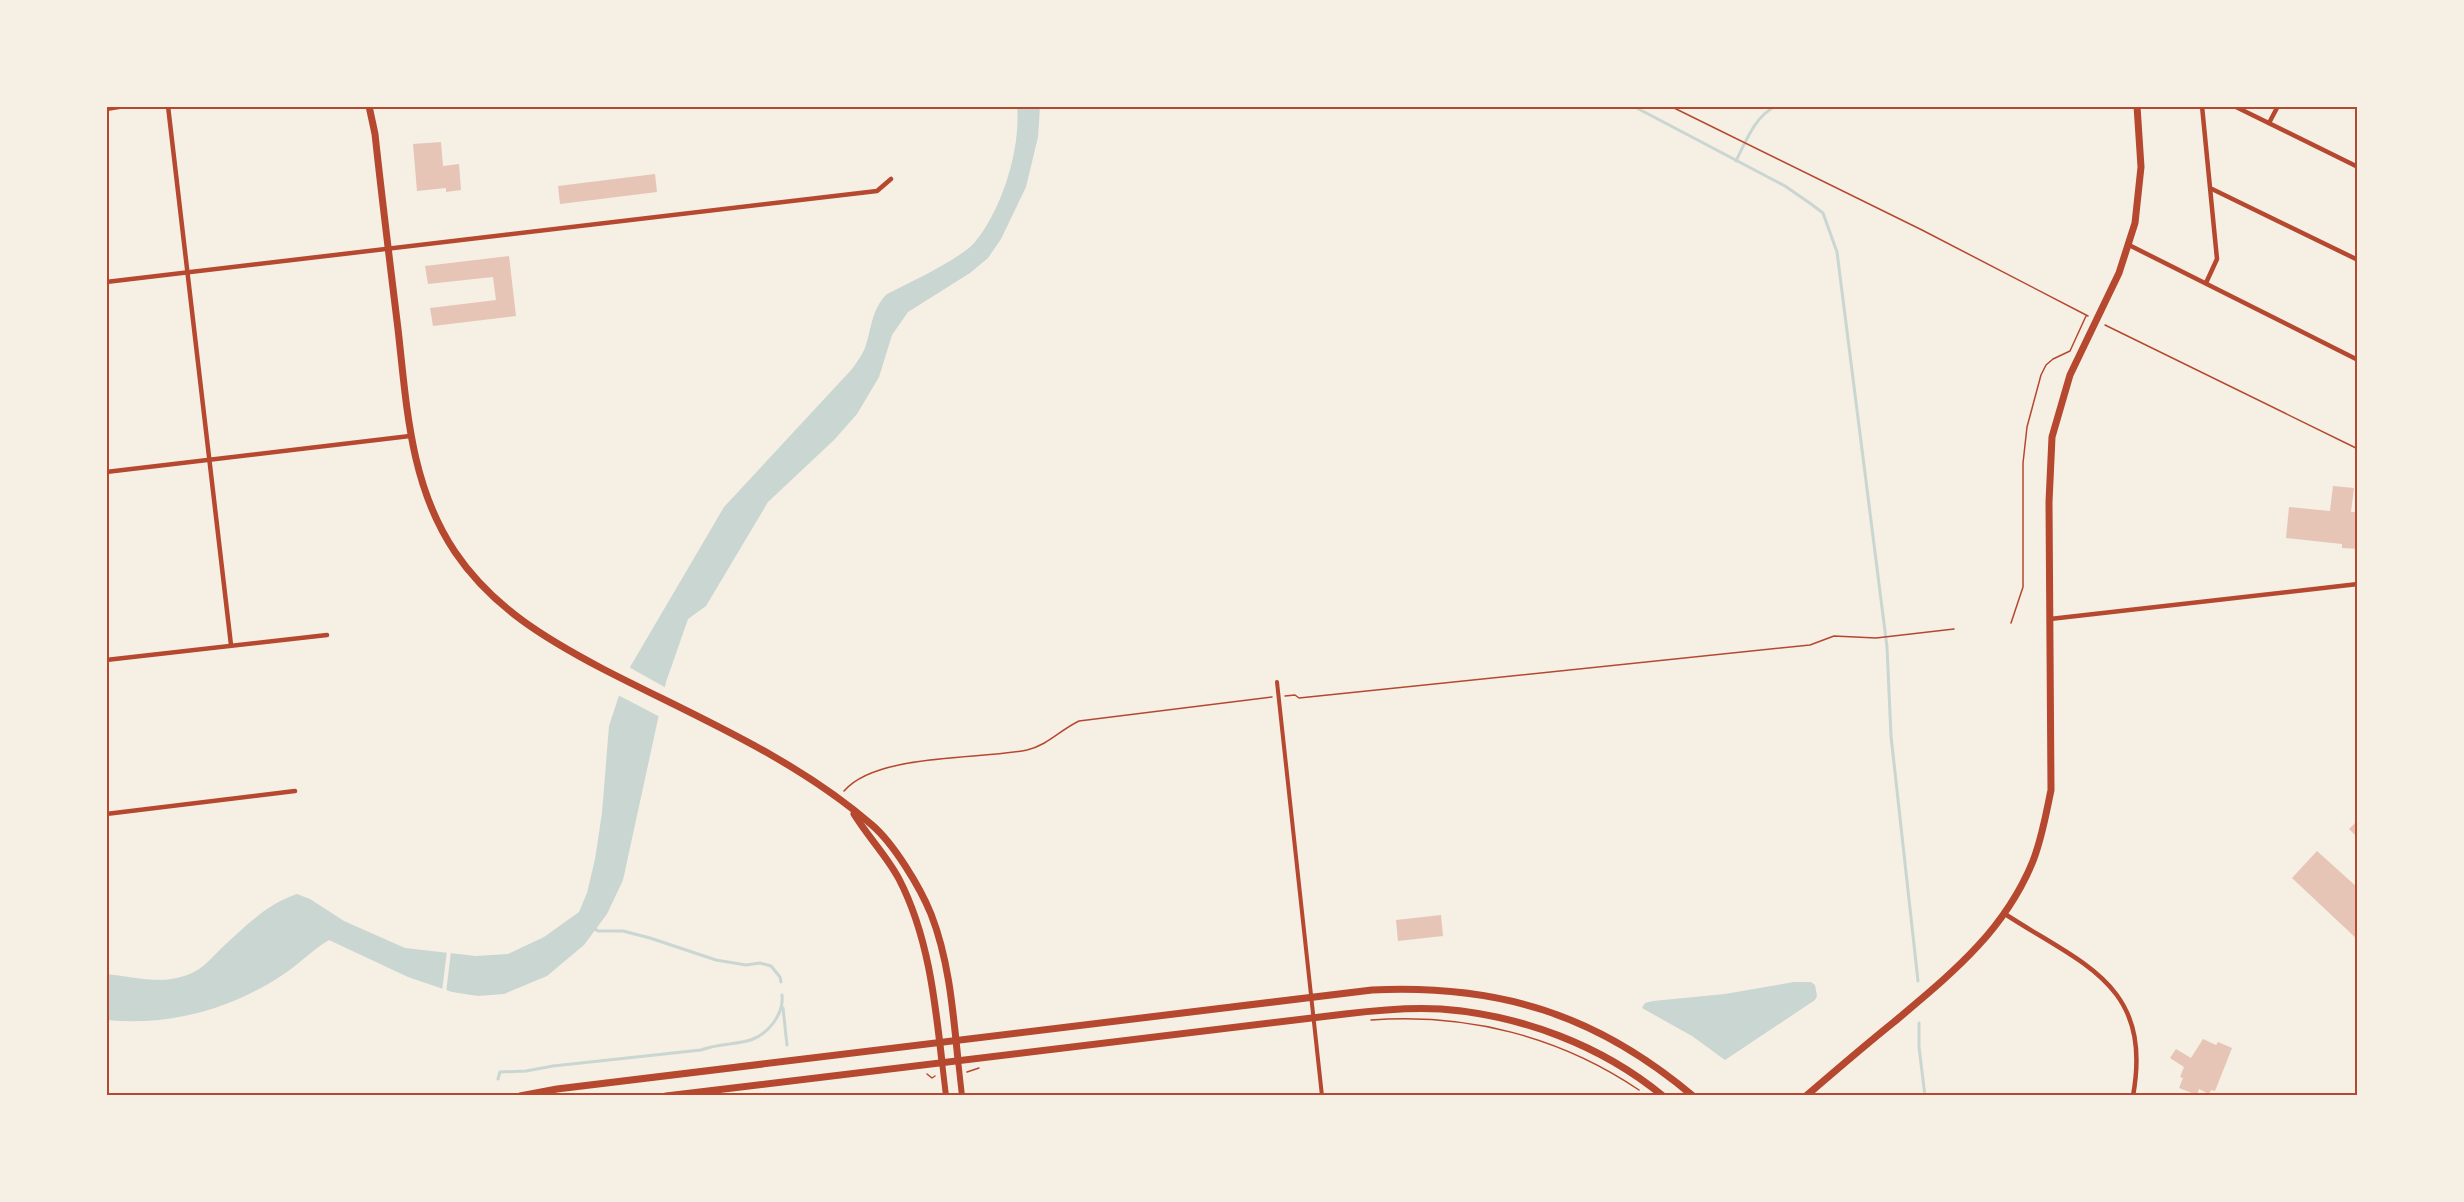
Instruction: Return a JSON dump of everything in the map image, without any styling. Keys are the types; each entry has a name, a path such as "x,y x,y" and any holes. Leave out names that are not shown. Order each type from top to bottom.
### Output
{"main road":[{"path":"369,106 375,134 410,436 422,487 432,512 456,554 477,581 525,624 600,667 810,779 873,826 891,847 930,910 945,959 958,1060"},
{"path":"1806,1095 1954,972 1981,945 2005,914 2033,860 2044,826 2051,789 2049,502 2052,437 2070,375 2119,273 2129,245 2140,187 2140,134 2137,106"},
{"path":"851,810 889,861 908,899 927,958 942,1062"},
{"path":"520,1095 939,1041 1372,990 1438,989 1512,1001 1548,1010 1594,1029 1659,1067 1693,1095"},
{"path":"666,1095 1367,1011 1439,1009 1507,1020 1542,1030 1585,1047 1619,1065 1663,1095"}],"street":[{"path":"106,109 125,106"},
{"path":"168,106 231,645"},
{"path":"2202,106 2212,189 2217,259 2206,283"},
{"path":"2234,106 2358,167"},
{"path":"2269,123 2278,106"},
{"path":"106,282 877,190 891,179"},
{"path":"2212,189 2358,260"},
{"path":"2129,245 2358,360"},
{"path":"106,472 410,436"},
{"path":"2050,619 2358,584"},
{"path":"106,660 327,635"},
{"path":"1277,682 1322,1095"},
{"path":"106,814 295,791"},
{"path":"2005,914 2090,969 2122,1000 2131,1018 2137,1048 2133,1095"},
{"path":"958,1060 962,1095"},
{"path":"942,1062 946,1095"}],"path":[{"path":"1670,106 2086,315 2070,351 2053,358 2046,365 2041,375 2027,428 2022,494 2023,587 2012,623"},
{"path":"2104,324 2358,448"},
{"path":"844,791 851,783 886,769 926,761 1028,749 1050,741 1068,726 1079,721 1295,695 1299,698 1810,645 1834,636 1876,638 1954,629"},
{"path":"969,1072 982,1067"}],"shaded area":[{"path":"1017,107 1040,107 1038,137 1026,187 1001,239 988,258 970,273 908,312 892,335 879,377 857,414 834,440 768,502 706,606 688,619 666,682 623,880 607,914 584,945 547,976 504,994 478,996 452,992 408,977 329,940 261,988 219,1006 175,1018 107,1020 106,974 156,980 190,974 203,966 260,914 297,894 310,899 344,921 405,948 476,956 508,954 544,937 579,912 587,893 595,859 602,813 609,726 626,674 724,507 858,361 882,300 887,294 959,255 975,242 985,229 1001,196 1013,159"},
{"path":"1794,982 1811,982 1815,985 1817,996 1815,1000 1725,1060 1692,1036 1642,1008 1645,1003 1653,1001 1725,994"}],"pier":[{"path":"627,666 668,689 660,717 616,694"},
{"path":"447,951 451,951 446,993 442,991"}],"building":[{"path":"441,142 443,166 459,164 461,190 446,192 446,188 417,191 413,144"},
{"path":"655,174 657,192 560,204 558,186"},
{"path":"509,256 516,316 433,326 430,308 496,300 493,277 428,284 425,266"},
{"path":"2333,486 2354,488 2351,512 2358,512 2358,549 2342,548 2342,544 2286,538 2289,507 2330,511"},
{"path":"2358,820 2358,838 2349,829"},
{"path":"2317,851 2358,888 2358,940 2292,878"},
{"path":"1441,915 1443,936 1398,941 1396,920"},
{"path":"2203,1039 2216,1045 2218,1042 2232,1048 2215,1091 2211,1090 2209,1094 2199,1089 2197,1095 2179,1088 2184,1067 2170,1058 2176,1049 2191,1058"}],"waterway":[{"path":"1633,106 1785,186 1811,204 1823,213 1837,252 1887,647 1891,736 1918,981"},
{"path":"1736,161 1762,116 1776,106"},
{"path":"592,927 598,931 623,931 650,938 716,960 771,966 780,977 781,982"},
{"path":"498,1079 500,1072 526,1071 701,1050 749,1040 758,1037 774,1022 781,1009 782,995"},
{"path":"783,1008 787,1045"},
{"path":"1919,1023 1919,1047 1925,1096"}]}
